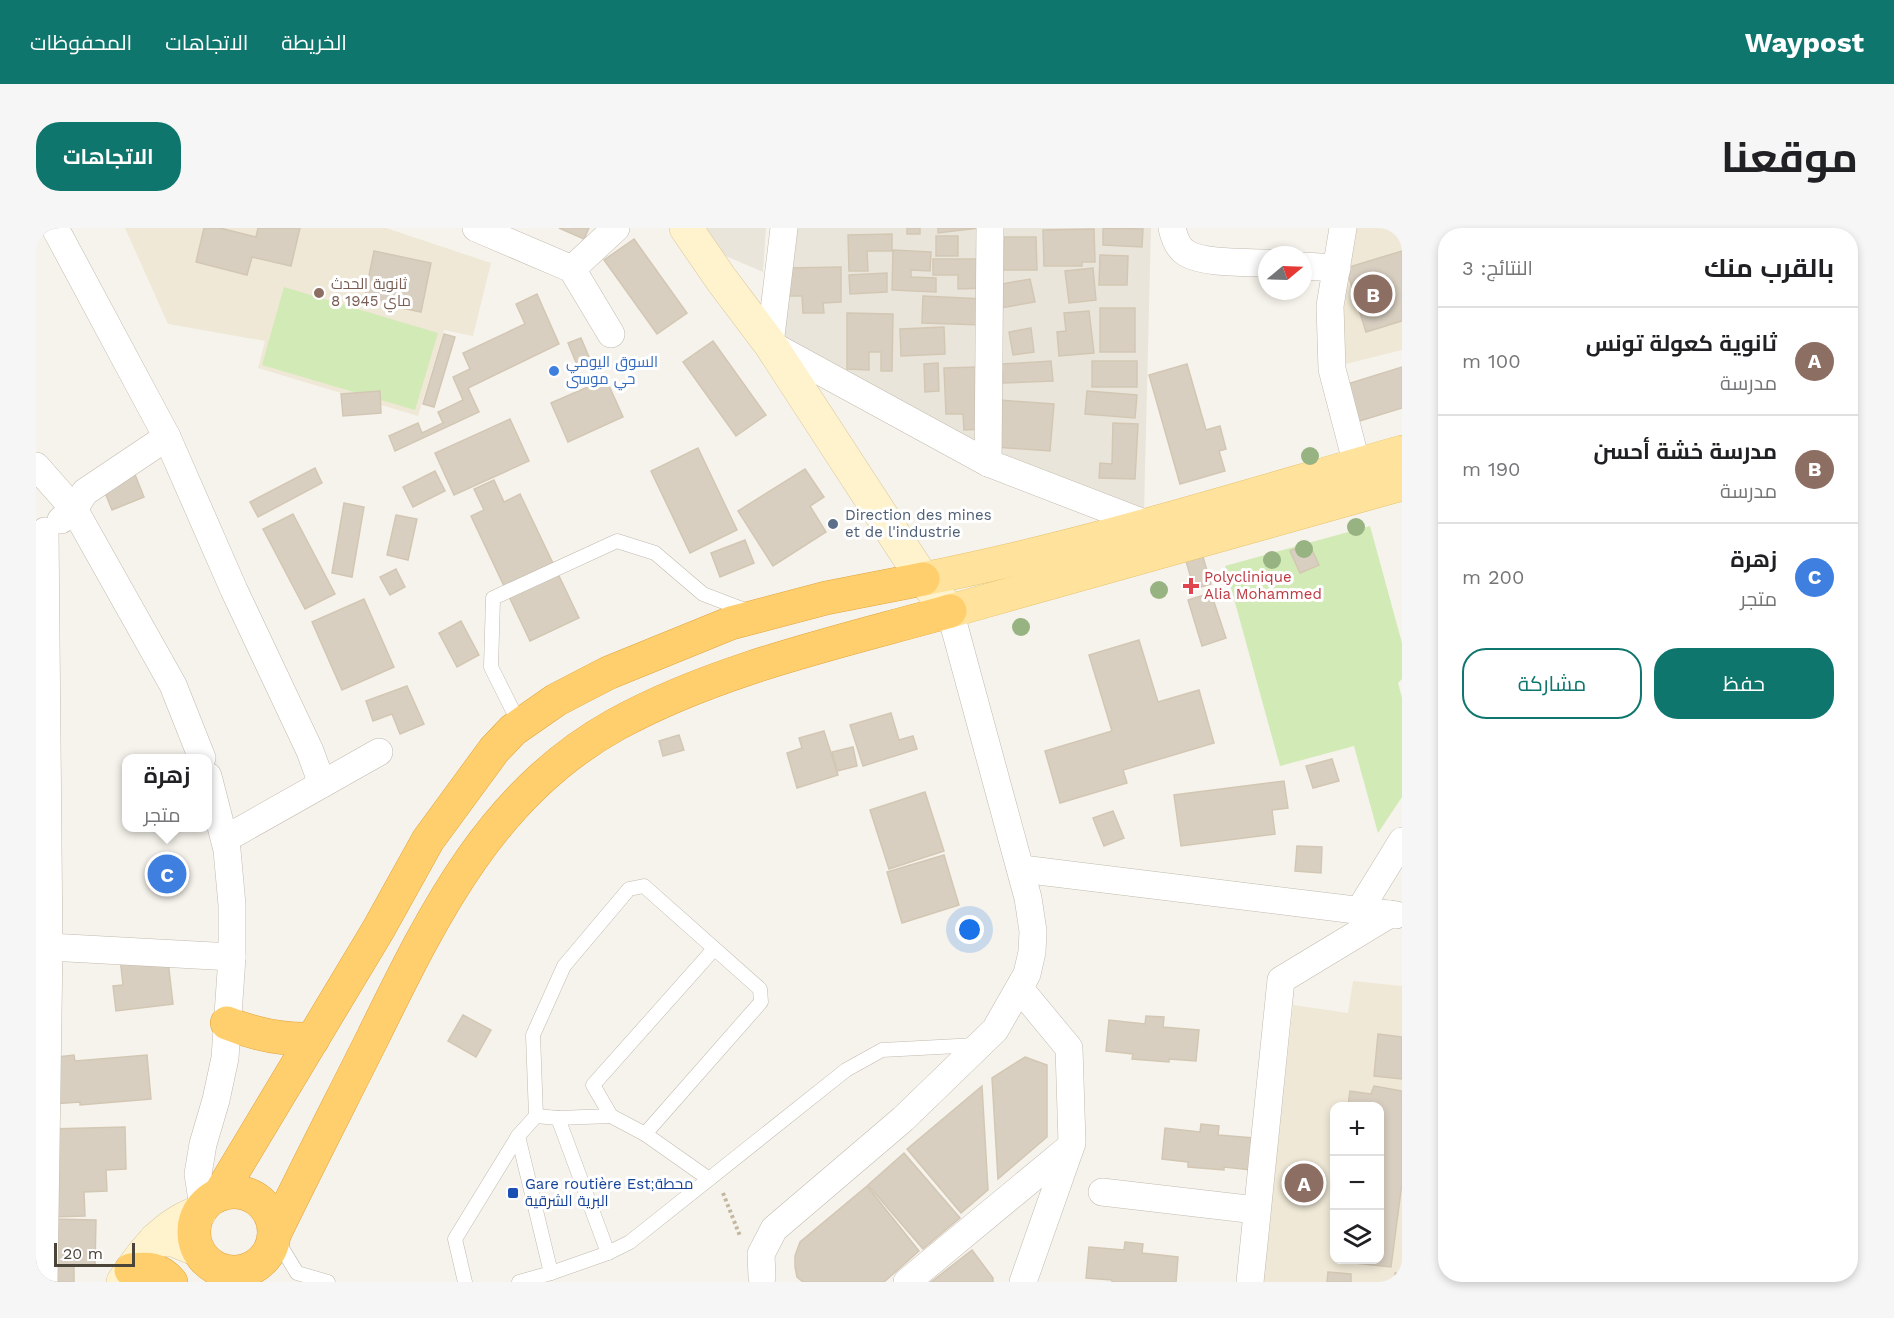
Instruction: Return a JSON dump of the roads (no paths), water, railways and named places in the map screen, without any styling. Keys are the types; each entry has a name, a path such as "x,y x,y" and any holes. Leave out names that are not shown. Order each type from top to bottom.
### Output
{"highway":[{"path":"923,579 826,598 731,623 608,673 556,700 520,725 494,750 428,840 313,1039 195,1224 200,1264 229,1272 242,1271 254,1267 264,1259 414,955 447,896 491,832 543,776 600,734 658,704 742,671 791,655 950,611"},
{"path":"228,1023 261,1035 313,1039"},
{"path":"207,1205 231,1192 242,1193 253,1197 269,1213 273,1223 272,1242 258,1282"},
{"path":"127,1276 150,1268 159,1271 171,1282"}],"main road":[{"path":"686,228 770,344 923,579 950,611 1402,484"},
{"path":"923,579 962,572 1149,525 1402,452"},
{"path":"127,1276 155,1240 175,1222 207,1205"},
{"path":"155,1240 173,1240 200,1264"}],"street":[{"path":"55,228 167,437 234,590 310,751 322,784"},
{"path":"476,228 572,268 611,334"},
{"path":"572,268 615,228"},
{"path":"784,228 770,344 988,463 1149,525"},
{"path":"988,463 990,228"},
{"path":"1172,228 1179,246 1186,253 1201,259 1258,262"},
{"path":"1343,228 1330,306 1332,369 1357,465"},
{"path":"1312,267 1337,268"},
{"path":"44,1282 49,947 41,681 41,531 74,510 85,492 167,437"},
{"path":"36,466 74,510 172,686 200,754"},
{"path":"764,1280 761,1254 774,1229 903,1119 948,1060 979,1045 995,1030 1027,974 1034,931 1022,869 950,611"},
{"path":"225,839 379,752"},
{"path":"207,1205 198,1174 221,1078 228,1023 232,957 232,905 227,850 212,794"},
{"path":"1359,911 1402,841"},
{"path":"1022,869 1396,915"},
{"path":"1250,1282 1281,980 1396,915"},
{"path":"49,947 232,957"},
{"path":"1020,989 1069,1048 1071,1146 1023,1282"},
{"path":"907,1282 1071,1146"},
{"path":"1102,1192 1256,1210"}],"lane":[{"path":"520,725 491,667 493,598 617,541 655,553 703,594 758,615"},
{"path":"465,1282 455,1239 518,1136 536,1116 533,1035 564,966 629,889 644,886 760,989 761,1002 645,1134"},
{"path":"611,1116 593,1085 714,949"},
{"path":"519,1282 608,1253 630,1242 846,1070 882,1050 948,1060"},
{"path":"536,1116 558,1118 611,1116 645,1134 709,1179"},
{"path":"558,1118 608,1253"},
{"path":"518,1136 551,1273"},
{"path":"272,1242 296,1278 328,1282"}],"place":[{"name":"ثانوية الحدث 8 ماي 1945","path":"319,293"},
{"name":"مدرسة خشة أحسن","path":"1373,294"},
{"name":"السوق اليومي حي موسى","path":"554,371"},
{"name":"Direction des mines et de l'industrie","path":"833,524"},
{"name":"Polyclinique Alia Mohammed","path":"1191,586"},
{"name":"زهرة","path":"167,874"},
{"name":"ثانوية كعولة تونس","path":"1304,1183"},
{"name":"Gare routière Est;محطة البرية الشرقية","path":"513,1193"}]}
